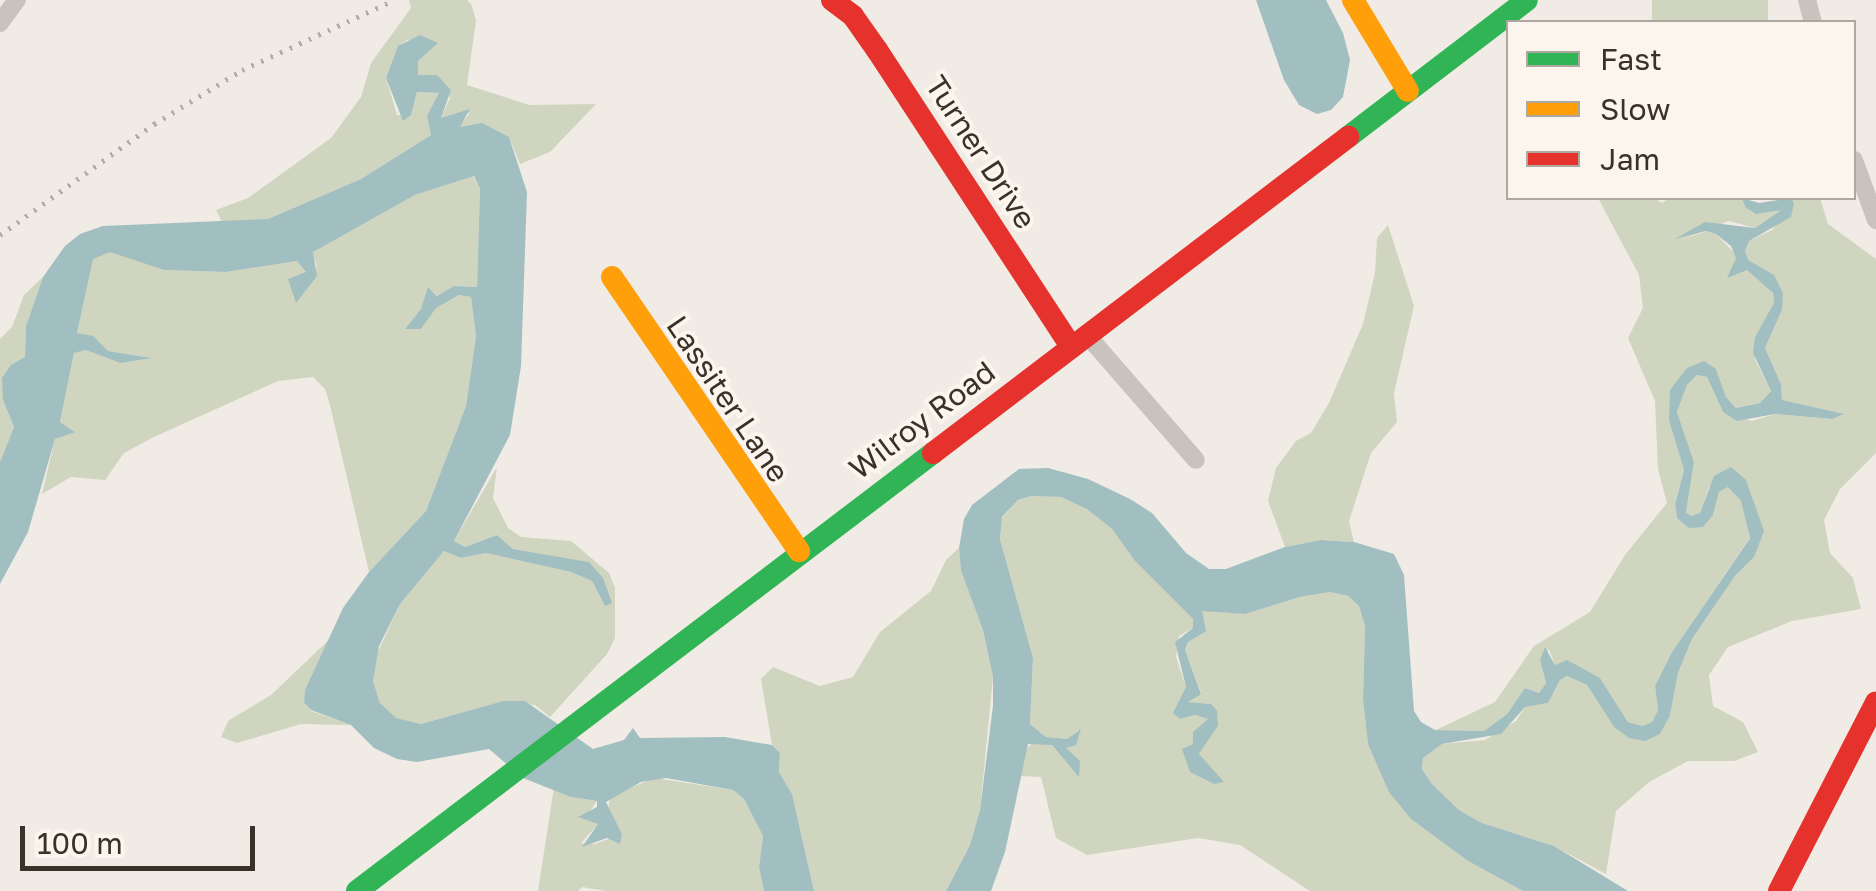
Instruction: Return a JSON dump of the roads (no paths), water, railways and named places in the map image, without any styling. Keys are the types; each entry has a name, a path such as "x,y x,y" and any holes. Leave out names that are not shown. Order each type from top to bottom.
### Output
{"main road":[{"name":"Turner Drive","path":"832,0 853,16 1078,340"},
{"path":"1352,0 1408,90"},
{"name":"Wilroy Road","path":"357,891 1527,0"},
{"name":"Lassiter Lane","path":"612,277 800,551"},
{"path":"1780,891 1876,702"}],"street":[{"path":"0,23 17,0"},
{"path":"1856,165 1876,220"},
{"path":"1078,340 1196,460"}],"water":[{"path":"1256,0 1326,0 1343,33 1350,60 1343,97 1331,110 1317,114 1299,105 1284,80"},
{"path":"420,35 438,43 418,61 418,75 437,75 451,90 441,118 470,109 460,127 482,123 509,137 527,192 521,366 510,435 454,541 465,547 497,535 513,549 589,562 603,578 612,603 605,606 592,581 571,572 486,553 461,558 444,551 400,604 379,646 373,681 380,703 396,718 421,724 503,701 525,701 593,749 624,740 633,728 640,738 725,737 772,745 780,753 779,772 792,794 814,891 764,891 759,867 763,836 744,799 733,790 666,778 641,782 606,802 622,834 620,844 607,838 582,847 598,824 578,817 597,807 597,801 571,797 523,778 489,749 417,762 397,759 374,748 351,725 311,710 304,703 305,690 343,608 369,572 426,511 466,406 476,336 471,297 459,295 436,308 421,329 405,329 421,309 428,287 437,296 454,286 477,287 480,189 474,176 415,195 313,252 317,276 296,303 288,279 306,272 297,261 226,272 164,270 110,252 93,259 77,333 93,336 108,351 152,358 120,363 86,350 74,353 60,422 75,432 55,439 28,532 0,584 0,462 14,427 3,400 2,378 11,365 25,357 26,326 43,277 65,246 80,234 103,226 268,219 361,179 431,135 427,116 439,93 417,92 411,115 403,121 386,78 398,46"},
{"path":"1743,200 1794,203 1791,217 1749,241 1745,251 1748,260 1774,275 1783,293 1782,310 1765,348 1781,384 1782,400 1844,414 1832,419 1775,414 1737,421 1723,412 1707,377 1697,375 1687,385 1677,412 1694,462 1686,513 1700,513 1714,476 1731,467 1746,480 1764,531 1754,557 1735,576 1692,639 1678,673 1670,716 1660,734 1645,741 1629,738 1614,727 1587,685 1567,676 1560,680 1548,703 1525,707 1501,734 1442,744 1423,758 1422,769 1432,784 1459,810 1482,823 1554,846 1628,891 1523,891 1468,861 1411,819 1389,792 1368,744 1363,700 1365,626 1359,606 1348,596 1330,592 1300,597 1245,614 1202,611 1206,631 1188,642 1185,650 1201,694 1188,702 1211,704 1217,711 1218,726 1199,754 1224,782 1214,784 1190,772 1182,749 1193,744 1193,732 1208,719 1195,715 1180,719 1173,713 1186,687 1175,642 1193,628 1193,619 1135,561 1112,529 1087,509 1061,497 1031,496 1018,500 1002,517 1000,539 1033,658 1030,724 1046,737 1067,739 1081,729 1076,745 1066,748 1080,761 1079,777 1052,745 1028,744 1005,852 991,891 946,891 970,845 980,810 993,706 993,677 983,630 961,571 959,548 964,519 972,505 1019,469 1048,468 1088,479 1130,499 1152,513 1186,553 1209,569 1226,569 1285,547 1321,540 1354,542 1394,554 1404,575 1414,711 1421,722 1435,730 1484,731 1507,714 1525,688 1539,693 1546,683 1540,660 1545,647 1555,665 1567,660 1600,678 1628,722 1642,726 1652,722 1658,710 1655,686 1672,652 1750,538 1741,501 1728,487 1719,492 1713,515 1703,527 1689,528 1677,518 1675,504 1684,470 1669,421 1670,390 1687,368 1704,361 1716,369 1726,397 1736,408 1760,403 1771,391 1753,353 1755,337 1774,303 1773,293 1747,270 1727,278 1736,258 1731,246 1716,234 1706,231 1675,239 1705,222 1755,228 1781,210 1756,214 1745,207"}],"railway":[{"path":"0,235 154,124 242,70 394,0"}]}
